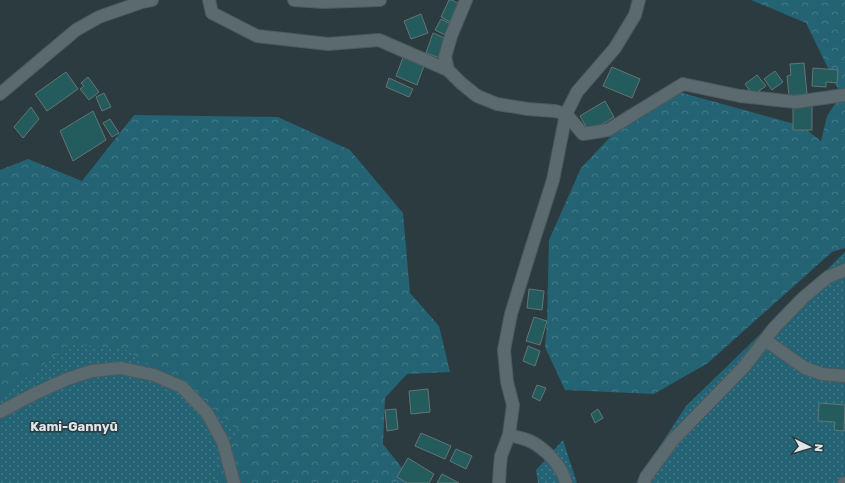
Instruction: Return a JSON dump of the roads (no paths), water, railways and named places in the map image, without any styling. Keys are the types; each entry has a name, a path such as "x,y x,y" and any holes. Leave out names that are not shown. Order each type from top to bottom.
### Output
{"street":[{"path":"0,94 76,30 99,17 152,0"},
{"path":"209,0 212,13 258,36 328,44 379,40 448,70 477,96 496,104 555,111 566,114 583,134 608,130 683,84 740,96 796,102 845,95"},
{"path":"294,0 323,2 380,0"},
{"path":"448,70 445,57 451,36 466,0"},
{"path":"499,483 501,456 509,435 513,405 507,382 504,350 513,307 553,180 566,114 577,92 615,48 635,15 639,0"},
{"path":"644,483 646,477 673,440 744,367 774,328 803,298 828,277 845,270"},
{"path":"765,340 805,368 822,374 845,376"},
{"path":"0,412 67,379 92,371 121,368 154,375 182,387 207,413 223,442 234,483"},
{"path":"509,435 530,441 551,456 557,464 566,483"}],"district":[{"name":"Kami-Gannyū","path":"74,426"}]}
